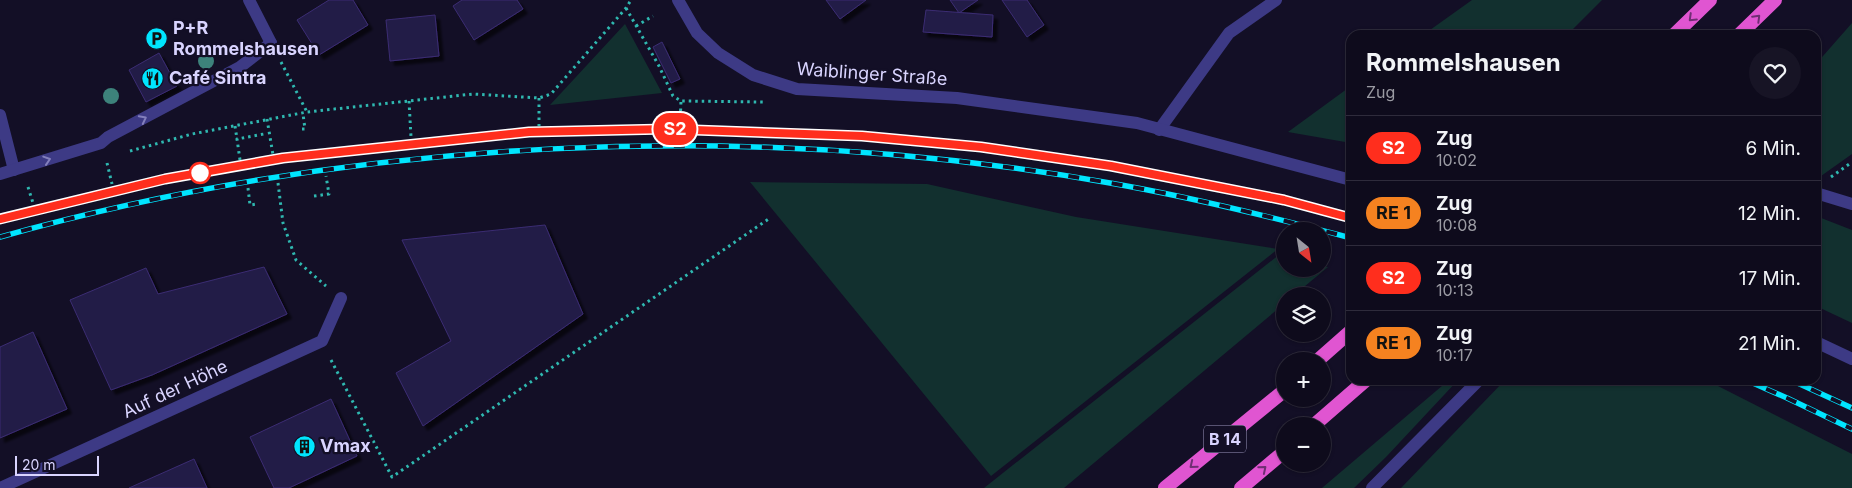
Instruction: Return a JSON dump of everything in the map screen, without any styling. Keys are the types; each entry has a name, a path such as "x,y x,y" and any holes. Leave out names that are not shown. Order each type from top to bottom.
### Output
{"highway":[{"path":"1679,30 1710,0"},
{"path":"1744,30 1775,0"},
{"path":"1327,352 1346,335"},
{"path":"1323,417 1360,385"},
{"name":"B 14","path":"1165,488 1276,397"},
{"name":"B 14","path":"1241,488 1276,459"}],"street":[{"path":"0,174 101,143 108,137 240,67 272,43 249,0"},
{"name":"Waiblinger Straße","path":"678,0 697,33 718,53 753,75 797,89 957,98 1137,123 1346,179"},
{"path":"1159,130 1230,33 1276,0"},
{"path":"0,115 14,170"},
{"path":"1821,195 1852,204"},
{"path":"322,341 341,298"},
{"name":"Auf der Höhe","path":"0,488 322,341"},
{"path":"1821,344 1852,359"},
{"path":"1372,488 1474,385"}],"path":[{"path":"101,143 106,155 192,134 305,113 473,94 539,98 551,94 631,0"},
{"path":"626,8 659,66 673,96 682,101 768,102"},
{"path":"636,26 654,16"},
{"path":"272,43 305,113 305,129 302,129"},
{"path":"539,98 539,126"},
{"path":"409,101 411,137"},
{"path":"680,124 682,101"},
{"path":"267,119 272,155"},
{"path":"235,126 240,160"},
{"path":"236,139 264,134"},
{"path":"109,170 112,184"},
{"path":"314,196 329,194 326,176"},
{"path":"278,183 283,223 296,260 341,298"},
{"path":"248,188 250,205 257,204"},
{"path":"29,189 33,203"},
{"path":"322,341 392,477 770,218"}],"green space":[{"path":"1472,0 1602,0 1572,30 1430,30"},
{"path":"1852,23 1852,154 1821,176 1821,58"},
{"path":"625,24 662,93 550,105"},
{"path":"1346,90 1346,142 1288,132"},
{"path":"750,182 927,184 1076,217 1276,249 991,476"},
{"path":"1821,218 1852,230 1852,323 1821,308"},
{"path":"1276,257 1276,278 1315,278 1304,287 1276,287 1276,311 1064,488 984,488"},
{"path":"1443,385 1453,385 1386,457 1354,488 1322,488"},
{"path":"1500,385 1715,385 1852,454 1852,488 1401,488"}],"building":[{"path":"329,0 353,0 368,25 319,55 297,20"},
{"path":"462,0 517,0 523,9 474,40 453,6"},
{"path":"826,0 866,0 840,19"},
{"path":"950,0 978,0 959,13"},
{"path":"1002,0 1027,0 1044,25 1027,37"},
{"path":"926,10 993,15 992,37 923,32"},
{"path":"435,15 439,56 390,61 386,20"},
{"path":"662,42 680,79 671,83 653,47"},
{"name":"Café Sintra","path":"159,53 177,86 146,102 129,70"},
{"path":"545,225 583,314 423,426 396,373 451,341 402,240"},
{"path":"264,267 287,314 152,375 111,390 70,300 146,268 158,294"},
{"path":"33,332 67,409 0,438 0,347"},
{"name":"Vmax","path":"331,399 357,456 289,488 274,488 250,437"},
{"path":"194,459 207,488 129,488"}],"railway":[{"path":"0,219 165,179 283,158 529,132 667,129 862,136 981,147 1111,166 1285,201 1346,217"},
{"path":"0,237 134,204 272,178 411,160 552,149 693,146 834,151 973,163 1110,183 1171,195 1346,237"},
{"path":"1757,385 1852,429"},
{"path":"1802,385 1852,408"}],"train":[{"name":"S2","path":"0,219 165,179 283,158 529,132 667,129 862,136 981,147 1111,166 1284,200 1346,217"}],"place":[{"name":"P+R Rommelshausen","path":"157,38"},
{"name":"Café Sintra","path":"153,78"},
{"name":"Vmax","path":"304,446"}]}
